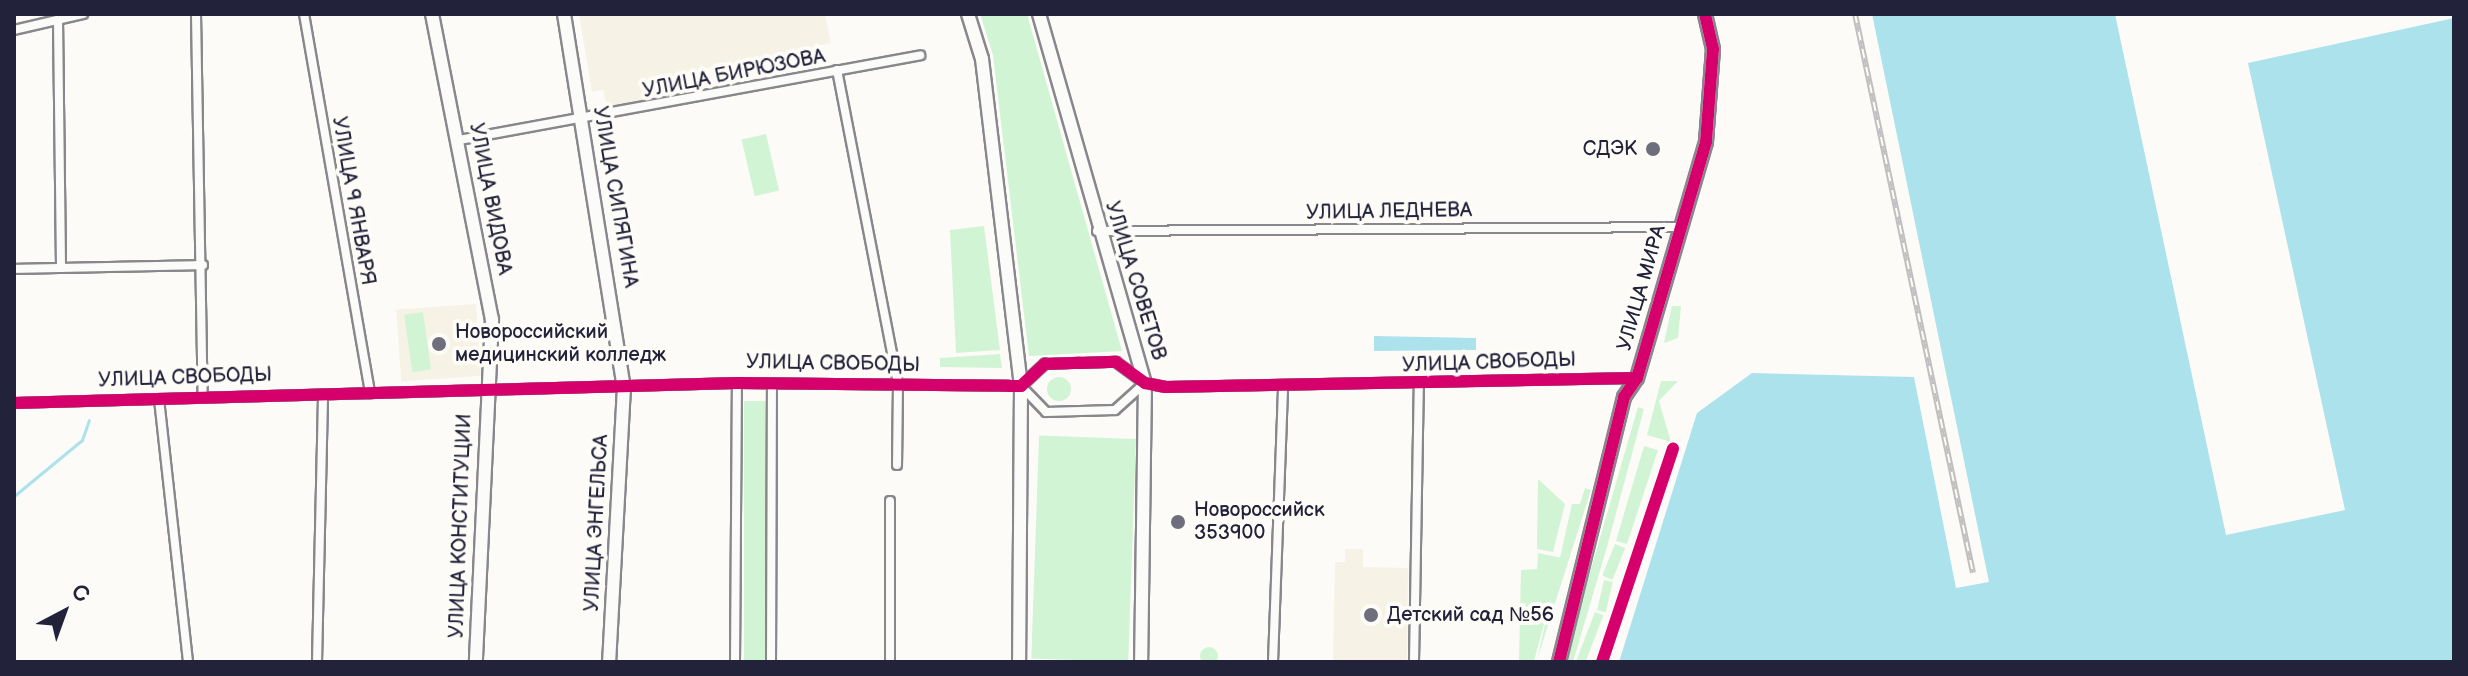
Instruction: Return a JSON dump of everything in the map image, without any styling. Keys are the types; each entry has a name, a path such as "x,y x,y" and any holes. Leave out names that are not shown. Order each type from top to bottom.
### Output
{"street":[{"path":"14,30 83,14"},
{"path":"196,14 203,265 203,397"},
{"name":"УЛИЦА 9 ЯНВАРЯ","path":"304,14 370,393"},
{"name":"УЛИЦА ВИДОВА","path":"432,14 492,319 486,392"},
{"name":"УЛИЦА СИПЯГИНА","path":"564,14 624,387"},
{"path":"968,14 982,59 1021,386 1019,662"},
{"name":"УЛИЦА СОВЕТОВ","path":"1039,14 1097,231 1145,383 1141,662"},
{"name":"УЛИЦА МИРА","path":"1559,662 1624,397 1637,378 1706,142 1713,49 1705,14"},
{"path":"58,20 61,268"},
{"name":"УЛИЦА БИРЮЗОВА","path":"459,140 920,55"},
{"path":"837,70 898,385 897,465"},
{"name":"УЛИЦА ЛЕДНЕВА","path":"1097,231 1680,227"},
{"path":"14,269 203,265"},
{"name":"УЛИЦА СВОБОДЫ","path":"14,403 737,383 1021,386 1045,364 1116,362 1145,383 1283,390 1637,378"},
{"path":"735,662 737,383"},
{"path":"1021,386 1046,412 1115,410 1145,383"},
{"path":"771,662 772,384"},
{"path":"1414,662 1419,385"},
{"name":"УЛИЦА ЭНГЕЛЬСА","path":"609,662 624,387"},
{"path":"1273,662 1283,390"},
{"name":"УЛИЦА КОНСТИТУЦИИ","path":"476,662 486,392"},
{"path":"317,662 323,394"},
{"path":"159,399 188,662"},
{"path":"890,501 890,662"}],"shaded area":[{"path":"579,14 825,14 831,43 592,92"},
{"path":"671,76 676,101 608,114 603,89"},
{"name":"Новороссийский медицинский колледж","path":"476,304 481,376 401,381 396,310"},
{"name":"Детский сад №56","path":"1345,549 1363,549 1363,567 1408,568 1407,662 1333,662 1335,562 1345,562"}],"green space":[{"path":"980,14 1027,14 1122,351 1029,356 993,55"},
{"path":"766,134 779,191 755,196 742,140"},
{"path":"984,226 1000,350 956,353 950,230"},
{"path":"1672,306 1681,306 1678,338 1664,343"},
{"path":"423,312 431,369 412,372 404,315"},
{"path":"1000,354 1002,368 940,367 940,358"},
{"path":"1059,377 1067,381 1071,389 1067,397 1059,401 1051,397 1047,389 1051,381"},
{"path":"1661,381 1678,381 1659,401 1671,442 1647,435"},
{"path":"744,401 769,401 769,662 744,662"},
{"path":"1638,407 1644,409 1607,547 1573,662 1564,662"},
{"path":"1039,436 1136,439 1128,662 1031,658"},
{"path":"1644,446 1658,450 1627,544 1616,541"},
{"path":"1538,479 1565,504 1553,552 1537,549"},
{"path":"1585,488 1591,490 1537,660 1572,504 1580,504"},
{"path":"1615,544 1625,548 1612,580 1602,576"},
{"path":"1538,553 1562,558 1534,661 1519,660 1521,570 1537,569"},
{"path":"1604,580 1613,582 1606,612 1597,610"},
{"path":"1595,612 1603,615 1585,662 1576,661"},
{"path":"1205,647 1213,647 1218,656 1216,663 1205,665 1200,660 1200,652"}],"water":[{"path":"1872,14 2115,14 2226,535 2345,510 2248,63 2454,18 2454,662 1619,662 1697,413 1752,373 1914,377 1956,588 1989,582"},
{"path":"1374,336 1476,338 1476,350 1374,351"}],"waterway":[{"path":"14,496 82,440 89,420"}],"railway":[{"path":"1855,14 1973,573"}],"cycle path":[{"path":"1559,662 1624,397 1637,378 1706,142 1713,49 1705,14"},
{"path":"14,403 737,383 1021,386 1045,364 1116,362 1145,383 1166,387 1637,378"},
{"path":"1602,662 1673,449"}],"place":[{"name":"СДЭК","path":"1653,149"},
{"name":"Новороссийский медицинский колледж","path":"439,344"},
{"name":"Новороссийск 353900","path":"1178,522"},
{"name":"Детский сад №56","path":"1371,615"}]}
